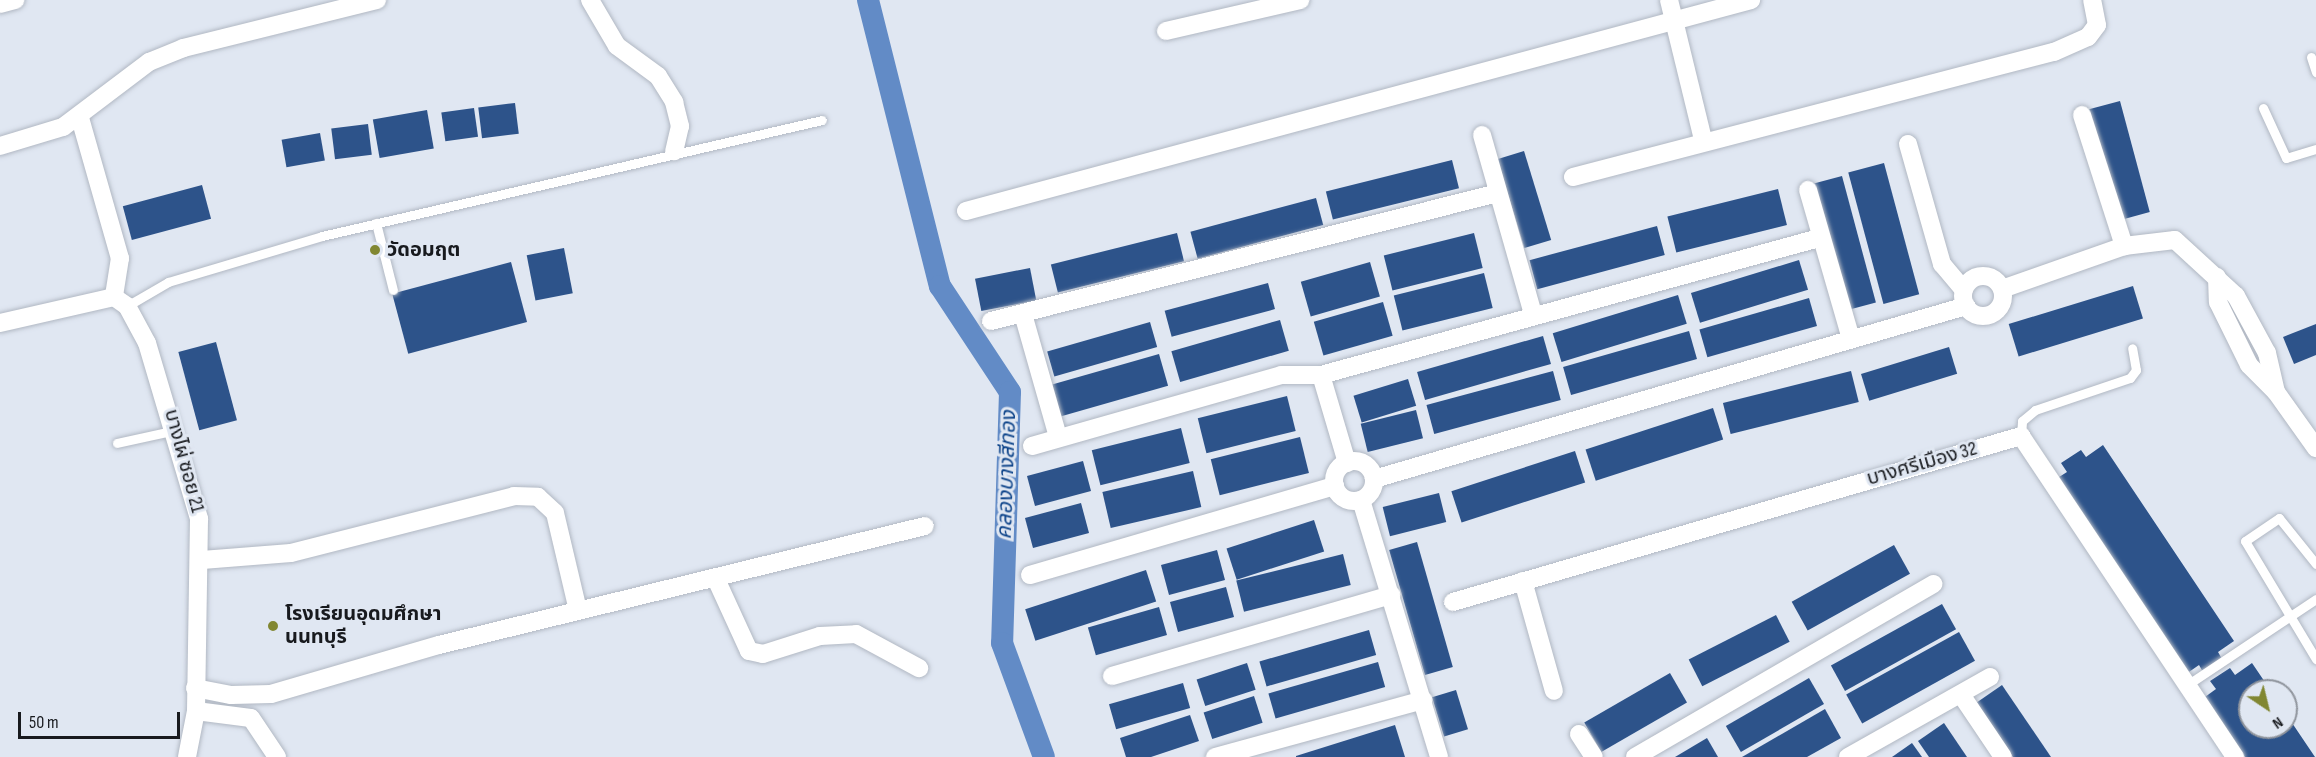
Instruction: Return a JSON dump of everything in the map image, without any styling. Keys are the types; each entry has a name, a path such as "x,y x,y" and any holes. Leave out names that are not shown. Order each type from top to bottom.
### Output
{"street":[{"path":"0,4 15,0"},
{"path":"590,0 617,46 658,76 674,102 680,126 674,151"},
{"path":"1166,31 1300,0"},
{"path":"1668,0 1703,140"},
{"path":"966,211 1673,19 1751,0"},
{"path":"1573,177 1703,140 2054,51 2088,37 2097,25 2092,0"},
{"path":"0,146 80,118 148,62 183,48 372,1"},
{"path":"2082,115 2124,246"},
{"path":"0,323 121,302 120,258 80,118"},
{"path":"1482,135 1533,314"},
{"path":"1908,144 1942,264 1978,315 1995,312 2002,289"},
{"path":"1808,190 1819,238 1851,339"},
{"path":"991,321 1498,193"},
{"path":"1032,446 1281,375 1321,375 1533,314 1819,238"},
{"path":"2002,289 2124,246 2175,240 2236,296 2267,353 2276,392 2313,436"},
{"path":"1439,757 1361,500 1374,479 1851,339 1965,298 1982,276 2002,289"},
{"name":"บางไผ่ ซอย 21","path":"121,302 159,373 199,519 202,560 195,688 196,711 187,757"},
{"path":"1023,314 1058,437"},
{"path":"1321,375 1347,462"},
{"path":"2020,436 2235,757"},
{"name":"บางศรีเมือง 32","path":"1453,602 2020,436"},
{"path":"1347,462 1368,466 1374,479"},
{"path":"1347,462 1338,470 1335,486 1342,497 1361,500"},
{"path":"1030,575 1335,486"},
{"path":"202,560 291,553 514,496 538,497 555,513 578,610"},
{"path":"195,688 231,695 271,694 578,610 716,579 925,526"},
{"path":"716,579 749,651 763,654 820,636 856,634 919,668"},
{"path":"1522,581 1554,691"},
{"path":"1635,757 1933,584"},
{"path":"1112,676 1391,595"},
{"path":"1848,757 1875,750 1990,677"},
{"path":"1962,696 2003,757"},
{"path":"1218,757 1423,700"},
{"path":"196,711 250,718 277,757"},
{"path":"1579,734 1594,757"}],"lane":[{"path":"2311,57 2316,72"},
{"path":"2263,108 2286,158 2316,148"},
{"path":"121,302 168,282 376,223 674,151 822,120"},
{"path":"376,223 393,290"},
{"path":"2020,436 2022,421 2036,410 2130,378 2136,370 2132,348"},
{"path":"117,442 176,430"},
{"path":"2316,564 2279,518 2245,541 2288,618 2316,659"},
{"path":"2187,685 2316,599"}],"building":[{"path":"2120,101 2150,212 2117,221 2087,110"},
{"path":"515,103 519,134 482,138 478,108"},
{"path":"474,108 478,137 445,141 441,113"},
{"path":"427,110 434,148 380,158 373,120"},
{"path":"368,124 372,155 335,159 331,129"},
{"path":"320,133 325,161 286,167 282,140"},
{"path":"1524,151 1551,240 1524,248 1497,159"},
{"path":"1452,160 1459,188 1333,220 1326,191"},
{"path":"1884,163 1919,294 1883,304 1848,173"},
{"path":"1842,176 1876,303 1846,311 1812,184"},
{"path":"202,185 211,219 132,240 123,206"},
{"path":"1778,189 1787,225 1676,252 1667,217"},
{"path":"1316,198 1323,225 1198,259 1190,232"},
{"path":"1657,226 1665,255 1537,289 1529,260"},
{"path":"1177,233 1184,261 1058,293 1051,264"},
{"path":"1474,233 1483,268 1392,290 1384,255"},
{"path":"564,248 573,293 535,300 527,255"},
{"path":"1799,260 1808,290 1700,323 1691,293"},
{"path":"511,262 527,322 408,354 392,294"},
{"path":"1370,262 1380,297 1311,316 1301,282"},
{"path":"1030,268 1036,300 981,311 975,279"},
{"path":"1484,273 1493,308 1402,330 1394,295"},
{"path":"1268,283 1275,309 1172,337 1165,311"},
{"path":"2133,286 2143,319 2019,357 2009,324"},
{"path":"1678,295 1687,324 1561,362 1553,333"},
{"path":"1809,298 1817,326 1707,357 1699,329"},
{"path":"1383,302 1393,336 1323,355 1314,322"},
{"path":"1280,320 1289,351 1180,382 1171,351"},
{"path":"1150,322 1157,347 1054,376 1047,351"},
{"path":"2316,324 2316,355 2294,364 2283,337"},
{"path":"1689,331 1697,359 1571,395 1563,367"},
{"path":"1543,336 1551,364 1425,400 1417,372"},
{"path":"216,342 237,420 199,430 178,352"},
{"path":"1949,347 1957,374 1869,401 1861,374"},
{"path":"1159,354 1168,386 1060,417 1051,385"},
{"path":"1553,371 1561,400 1434,434 1426,405"},
{"path":"1851,371 1859,402 1731,434 1723,403"},
{"path":"1408,379 1416,406 1362,422 1353,396"},
{"path":"1287,396 1296,431 1206,453 1198,418"},
{"path":"1713,408 1723,439 1596,481 1586,449"},
{"path":"1416,410 1423,438 1368,452 1361,424"},
{"path":"1181,428 1190,463 1100,485 1092,450"},
{"path":"1300,437 1309,473 1220,495 1211,459"},
{"path":"2103,445 2234,641 2218,652 2222,659 2203,672 2199,665 2186,674 2056,479 2067,472 2061,463 2081,450 2086,457"},
{"path":"1575,451 1585,482 1462,523 1451,491"},
{"path":"1083,461 1091,491 1035,506 1027,476"},
{"path":"1193,471 1201,507 1111,528 1102,492"},
{"path":"1439,493 1446,522 1390,536 1383,507"},
{"path":"1081,503 1089,533 1033,548 1025,518"},
{"path":"1314,520 1324,551 1237,580 1227,548"},
{"path":"1417,542 1453,667 1425,675 1389,550"},
{"path":"1894,545 1910,574 1808,631 1792,602"},
{"path":"1217,550 1225,580 1169,595 1161,565"},
{"path":"1343,554 1351,585 1244,612 1236,581"},
{"path":"1146,570 1156,601 1035,641 1025,609"},
{"path":"1226,587 1234,617 1178,632 1170,602"},
{"path":"1942,604 1956,629 1845,691 1831,666"},
{"path":"1159,607 1167,635 1096,655 1088,627"},
{"path":"1776,615 1790,642 1702,686 1689,659"},
{"path":"1369,630 1376,655 1267,686 1259,661"},
{"path":"1959,632 1975,661 1862,723 1846,695"},
{"path":"1378,662 1385,687 1276,718 1268,693"},
{"path":"1247,663 1256,690 1205,706 1197,679"},
{"path":"2252,663 2263,679 2238,679 2238,739 2298,739 2298,732 2315,757 2245,757 2205,697 2216,689 2210,681 2230,668 2235,675"},
{"path":"1670,673 1687,702 1601,752 1584,722"},
{"path":"1809,678 1824,704 1741,752 1726,726"},
{"path":"1183,683 1190,708 1116,729 1109,704"},
{"path":"2002,685 2051,757 2013,757 1976,703"},
{"path":"1456,690 1468,729 1444,737 1432,697"},
{"path":"1254,696 1263,723 1212,739 1204,712"},
{"path":"1825,709 1841,738 1807,757 1742,757"},
{"path":"1190,715 1199,741 1151,757 1126,757 1120,738"},
{"path":"1944,723 1967,757 1929,757 1918,741"},
{"path":"1395,725 1405,757 1296,757 1296,756"},
{"path":"1707,738 1718,757 1675,757"},
{"path":"1912,743 1922,757 1892,757"}],"waterway":[{"name":"คลองบางสีทอง","path":"868,0 940,286 1010,392 1002,643 1044,757"}],"place":[{"name":"วัดอมฤต","path":"375,250"},
{"name":"โรงเรียนอุดมศึกษา นนทบุรี","path":"273,626"}]}
